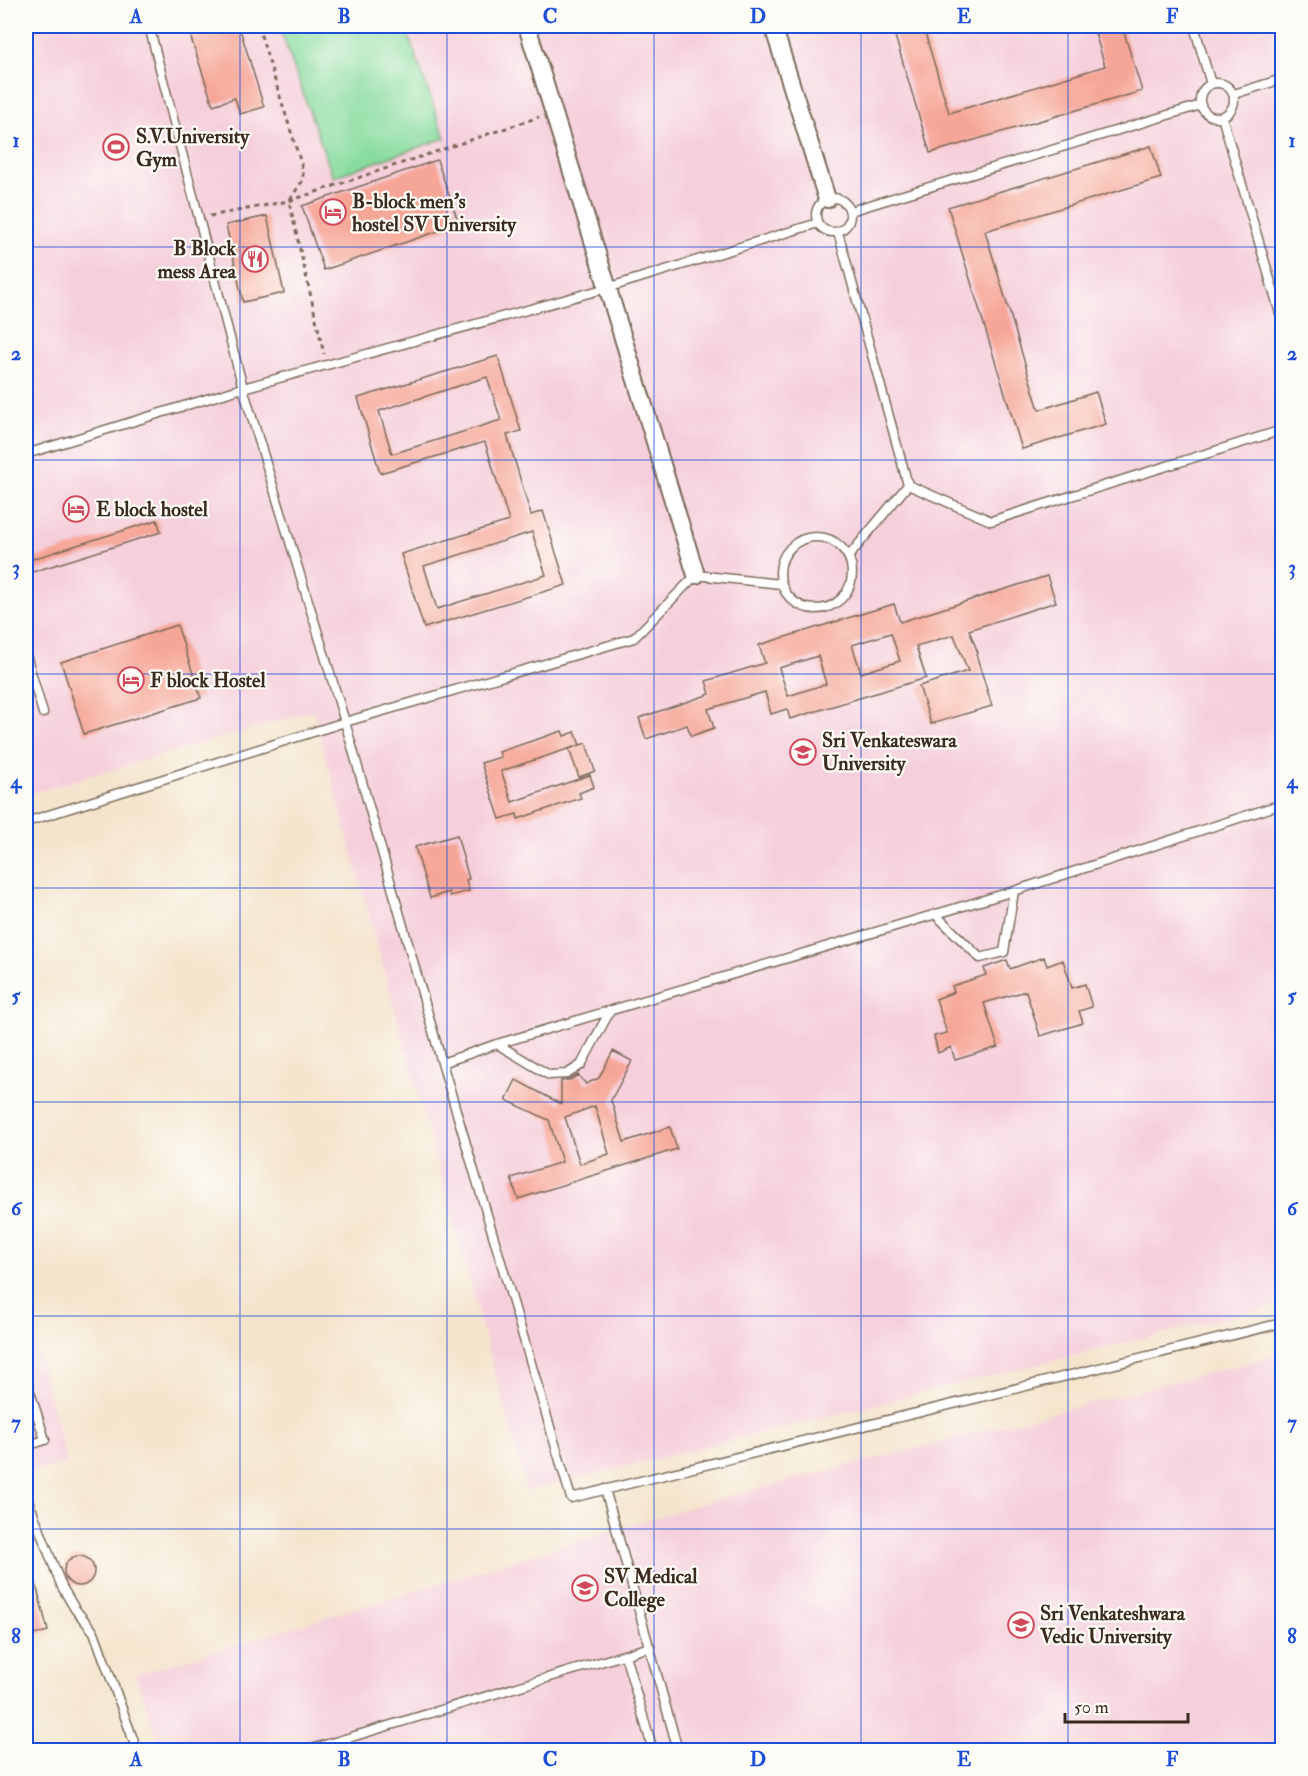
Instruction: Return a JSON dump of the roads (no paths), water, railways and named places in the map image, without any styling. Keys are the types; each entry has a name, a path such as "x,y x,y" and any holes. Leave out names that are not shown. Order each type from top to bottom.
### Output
{"street":[{"path":"527,26 696,575"},
{"path":"773,26 827,200"}],"lane":[{"path":"149,26 243,388 345,722 442,1063 571,1498 1282,1323"},
{"path":"1194,26 1211,84"},
{"path":"1234,94 1282,80"},
{"path":"1211,84 1224,84 1234,94 1233,108 1222,117 1208,115 1201,105 1204,89 1211,84"},
{"path":"850,211 1201,105"},
{"path":"1222,117 1282,320"},
{"path":"834,198 841,200 850,211 848,224 838,232 823,229 818,223 817,209 827,200 834,198"},
{"path":"26,454 243,388 607,288 818,223"},
{"path":"838,232 908,485"},
{"path":"908,485 991,521 1282,430"},
{"path":"849,556 908,485"},
{"path":"820,536 842,546 853,568 848,591 830,607 806,608 795,603 786,595 781,584 779,572 782,560 797,541 808,537 820,536"},
{"path":"26,822 345,722 634,638 696,575 781,584"},
{"path":"26,655 43,712"},
{"path":"442,1063 497,1044 1014,891 1282,804"},
{"path":"935,914 980,958 1004,952 1014,891"},
{"path":"497,1044 549,1076 567,1074 581,1065 610,1011"},
{"path":"26,1380 45,1440 26,1446"},
{"path":"605,1489 678,1750"},
{"path":"26,1495 62,1587 75,1610 94,1632 137,1750"},
{"path":"308,1750 650,1647"},
{"path":"625,1655 653,1750"}],"place":[{"name":"S.V.University Gym","path":"116,147"},
{"name":"B-block men's hostel SV University","path":"333,212"},
{"name":"B Block mess Area","path":"255,259"},
{"name":"E block hostel","path":"76,509"},
{"name":"F block Hostel","path":"131,680"},
{"name":"Sri Venkateswara University","path":"803,752"},
{"name":"SV Medical College","path":"585,1588"},
{"name":"Sri Venkateshwara Vedic University","path":"1021,1625"}]}
